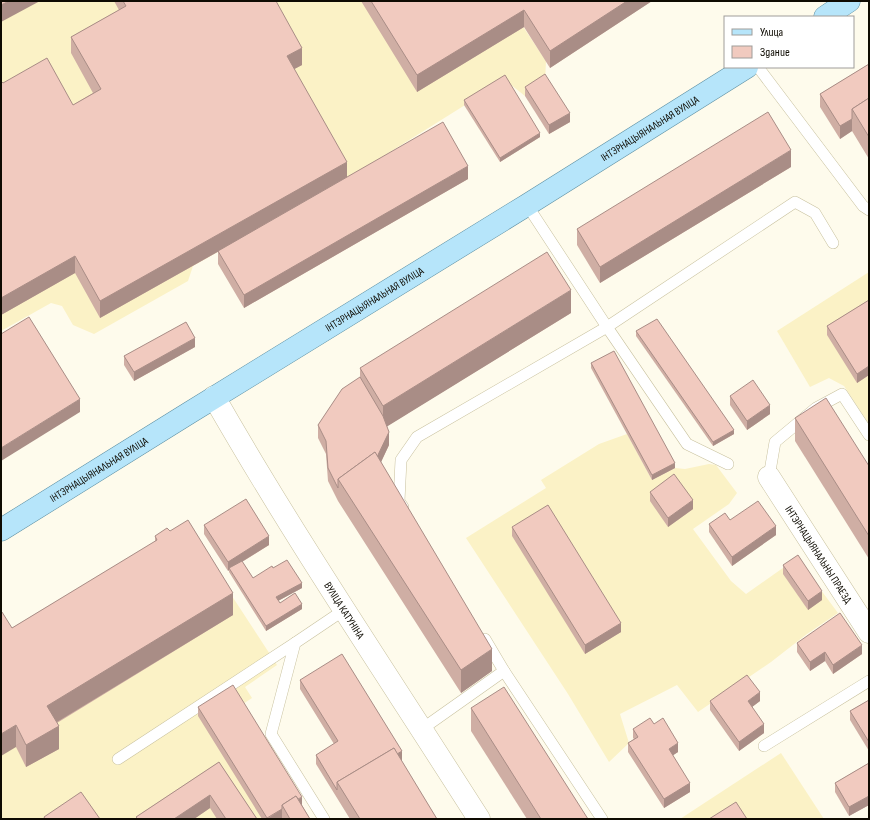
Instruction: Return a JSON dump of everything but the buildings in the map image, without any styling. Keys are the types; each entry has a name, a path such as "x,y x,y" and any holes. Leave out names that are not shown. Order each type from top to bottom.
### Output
{"main road":[{"path":"826,16 849,1"},
{"name":"ІНТЭРНАЦЫЯНАЛЬНАЯ ВУЛІЦА","path":"1,530 527,205 745,68"}],"street":[{"name":"ВУЛІЦА КАТУНІНА","path":"214,397 344,610 480,819"},
{"name":"ІНТЭРНАЦЫЯНАЛЬНЫ ПРАЕЗД","path":"769,476 869,632"}],"lane":[{"path":"759,68 862,206 869,210"},
{"path":"407,514 399,501 401,460 417,437 608,327 795,202 815,213 833,244"},
{"path":"527,205 687,444 728,464"},
{"path":"769,476 775,442 816,408 842,394 869,434"},
{"path":"118,759 344,610"},
{"path":"480,632 504,671 602,819"},
{"path":"295,643 271,734 324,819"},
{"path":"422,729 504,671"},
{"path":"764,746 869,681"}],"shaded area":[{"path":"1,1 510,1 514,13 546,61 545,83 525,96 505,80 347,179 193,266 188,281 94,334 73,325 62,306 51,303 1,331"},
{"path":"869,272 869,424 844,386 829,378 810,387 777,331"},
{"path":"627,434 652,480 675,468 685,469 709,464 716,465 737,493 729,504 693,529 731,581 746,594 797,558 838,613 807,634 771,662 698,712 677,685 620,714 629,743 609,762 568,694 466,538 546,488 541,480 599,444"},
{"path":"228,590 277,665 245,687 252,698 240,706 302,819 1,819 1,635"},
{"path":"781,753 824,819 680,819"}]}
